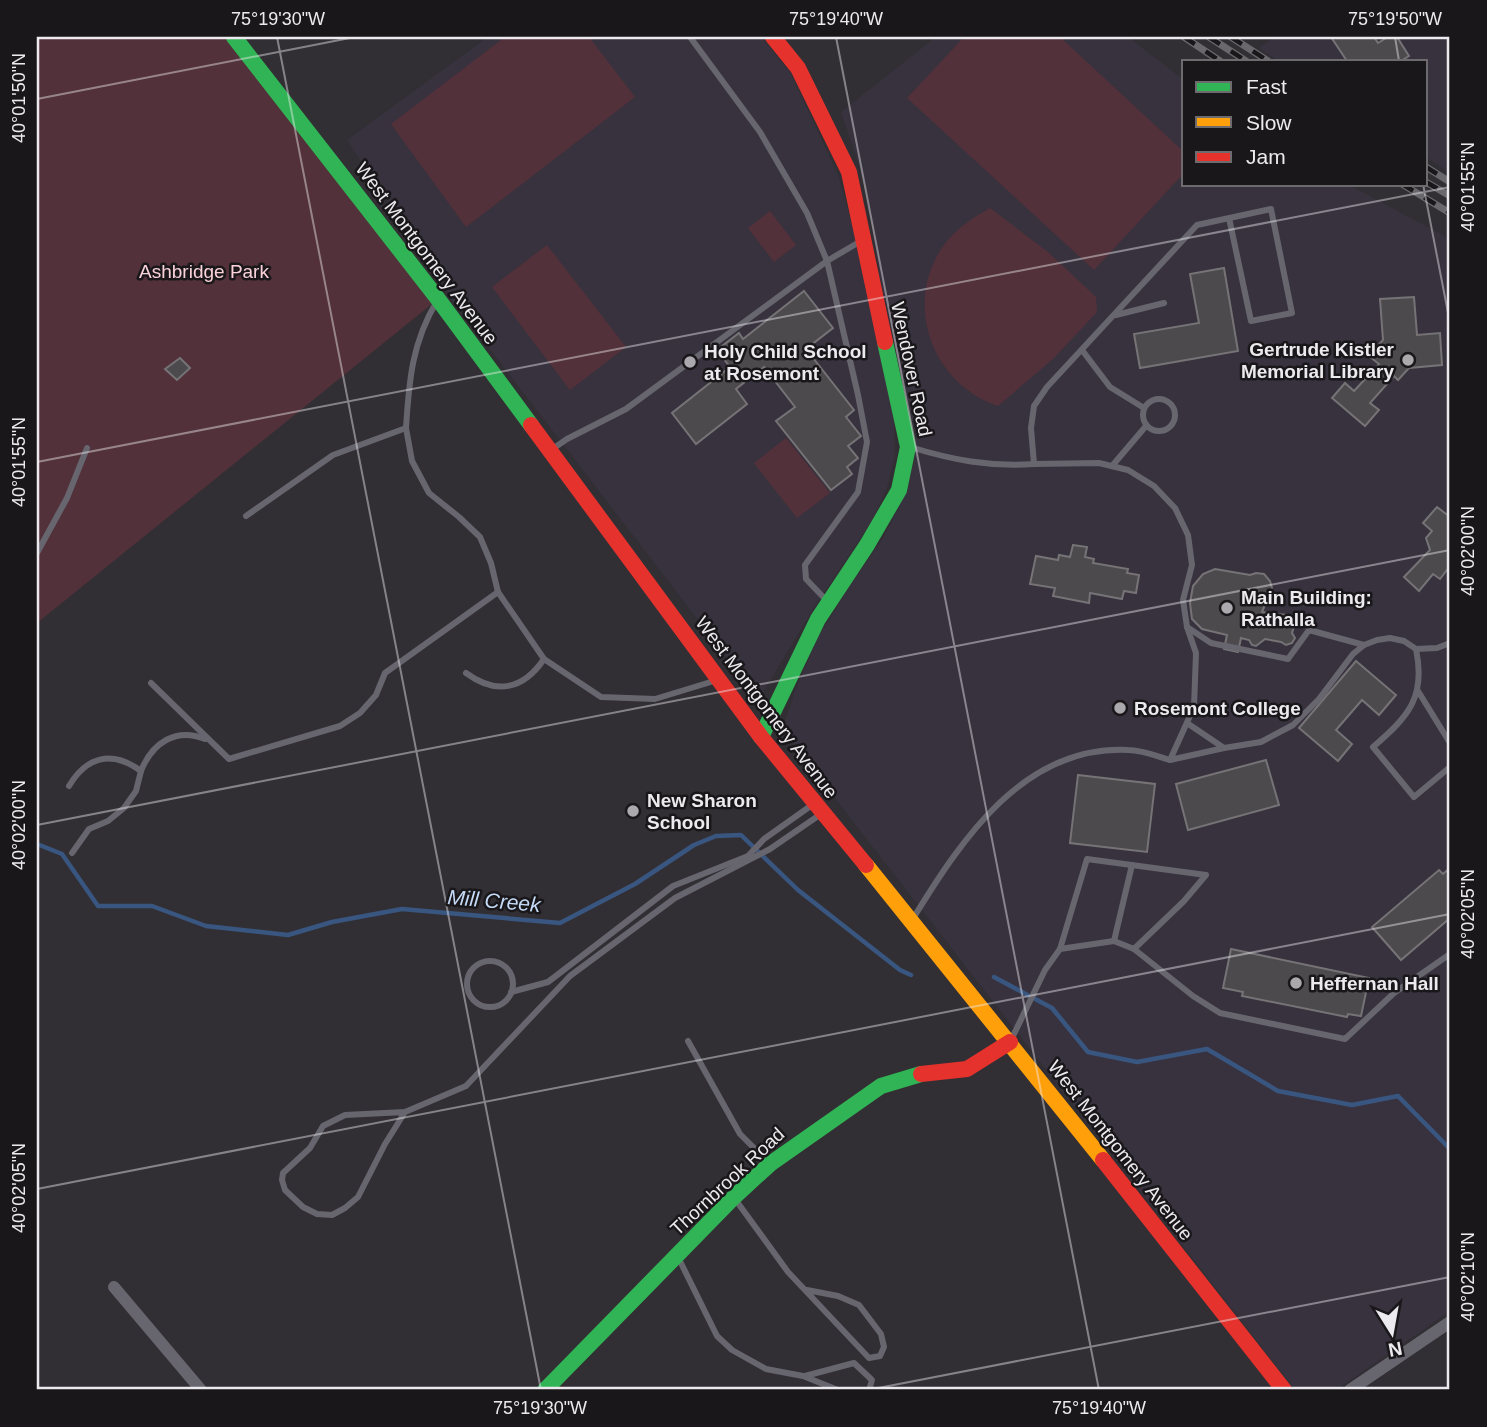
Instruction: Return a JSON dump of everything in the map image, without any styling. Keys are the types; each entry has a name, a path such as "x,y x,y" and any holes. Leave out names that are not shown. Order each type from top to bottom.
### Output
{"main road":[{"name":"Wendover Road","path":"761,737 828,602 867,545 899,490 908,447 849,172 798,68 774,37"},
{"name":"West Montgomery Avenue","path":"239,39 438,299 761,737 1010,1042 1284,1390"},
{"name":"Thornbrook Road","path":"545,1390 734,1197 770,1164 814,1131 881,1086 917,1074 967,1069 1010,1042"}],"street":[{"path":"114,1286 201,1390"},
{"path":"1350,1390 1450,1321"}],"lane":[{"path":"691,37 760,132 807,213 827,261 867,442 858,492 805,565 806,579 828,602"},
{"path":"1034,464 1031,428 1034,406 1047,387 1197,225 1228,218 1271,209 1292,313 1251,321 1228,218"},
{"path":"550,451 567,439 626,409 827,261 864,239"},
{"path":"438,299 423,323 409,376 406,428 412,461 429,493 480,537 491,563 498,592 544,659 601,697 655,699 719,680"},
{"path":"1114,315 1164,303"},
{"path":"1082,350 1110,387 1144,408"},
{"path":"1160,399 1171,405 1175,416 1170,428 1158,432 1146,426 1143,420 1144,408 1160,399"},
{"path":"1112,466 1146,426"},
{"path":"246,516 332,454 406,428"},
{"path":"908,447 963,461 1001,466 1099,463 1128,470 1154,486 1175,508 1188,536 1192,565 1183,600 1186,627 1196,653 1194,707 1170,760"},
{"path":"37,553 67,498 87,448"},
{"path":"151,683 229,759 340,726 360,713 376,695 385,673 498,592"},
{"path":"1186,627 1211,643 1288,659 1310,630 1364,645"},
{"path":"911,922 946,865 989,812 1049,765 1088,751 1130,750 1170,760 1261,742 1293,725 1319,699 1353,653 1364,645 1377,639 1390,638 1416,649 1437,648 1450,643"},
{"path":"1416,649 1420,670 1418,691 1410,711 1373,747 1414,797 1450,767"},
{"path":"466,673 478,682 493,687 509,686 523,681 544,659"},
{"path":"1418,691 1450,743"},
{"path":"1187,723 1224,748"},
{"path":"72,853 89,829 108,821 124,808 135,791 146,758 156,746 168,738 182,734 197,735 210,741"},
{"path":"69,786 82,769 101,759 116,758 141,771"},
{"path":"511,992 512,978 504,966 498,963 484,962 469,975 467,982 471,996 482,1005 489,1006 502,1003 511,992 548,982 673,886 748,856 786,822 818,808"},
{"path":"405,1112 358,1197 345,1208 332,1215 317,1214 303,1207 285,1190 283,1173 310,1148 323,1126 345,1115 405,1112 466,1086 570,976 675,898 770,849 818,808"},
{"path":"1010,1042 1045,970 1060,949 1087,859 1206,875 1184,901 1134,949"},
{"path":"1114,941 1132,865"},
{"path":"1060,949 1114,941 1134,949 1193,996 1220,1013 1345,1039 1394,993 1450,954"},
{"path":"688,1041 740,1134 770,1164"},
{"path":"734,1197 788,1272 869,1358 880,1356 884,1348 880,1334 859,1305 838,1296 807,1290"},
{"path":"678,1255 717,1336 732,1350 766,1368 803,1376 838,1390"},
{"path":"803,1376 855,1363 872,1380 869,1390"}],"shaded area":[{"name":"Holy Child School at Rosemont","path":"488,37 761,37 791,74 838,175 852,224 894,418 895,455 887,488 872,521 813,609 759,699 456,305 347,140"},
{"name":"Rosemont College","path":"936,37 1128,37 1182,78 1182,186 1351,186 1450,239 1450,1311 1336,1390 1295,1390 782,730 818,637 884,537 903,498 914,461 916,437 879,275 869,206 860,168 841,112"},
{"path":"1275,37 1450,37 1450,173 1428,158 1428,60 1277,60 1259,48"}],"green space":[{"name":"Ashbridge Park","path":"37,37 234,37 438,299 37,623"},
{"path":"505,37 589,37 635,97 466,227 391,124"},
{"path":"964,37 1060,37 1182,150 1182,175 1094,270 907,98"},
{"path":"990,208 1049,253 1096,297 1097,312 1053,359 998,406 975,395 956,380 941,361 930,339 925,316 925,292 932,268 944,245 959,228"},
{"path":"770,211 796,245 774,262 748,228"},
{"path":"547,245 626,347 570,390 492,287"},
{"path":"786,438 830,493 797,518 754,463"}],"building":[{"path":"1331,37 1374,37 1378,43 1388,37 1397,37 1409,56 1403,60 1346,60"},
{"path":"1224,268 1238,351 1140,368 1134,334 1199,323 1190,274"},
{"name":"Holy Child School at Rosemont","path":"804,291 833,328 806,349 854,410 846,417 861,436 848,446 858,458 847,467 852,474 831,490 776,421 795,407 764,367 736,389 747,404 696,444 672,413 730,367 717,350 739,333 743,339"},
{"name":"Gertrude Kistler Memorial Library","path":"1414,297 1417,335 1440,333 1442,365 1409,368 1398,380 1394,376 1370,403 1379,410 1365,426 1332,398 1345,383 1354,391 1379,364 1369,356 1383,340 1380,299"},
{"path":"180,358 190,368 177,380 165,369"},
{"path":"1437,507 1450,517 1450,566 1440,579 1433,574 1419,591 1404,577 1430,550 1426,538 1432,531 1423,523"},
{"path":"1073,545 1087,547 1085,557 1094,559 1093,563 1128,569 1127,573 1139,575 1136,593 1124,591 1122,599 1090,593 1089,603 1053,596 1055,588 1030,584 1036,556 1058,560 1059,555 1070,557"},
{"name":"Main Building: Rathalla","path":"1215,569 1250,575 1264,574 1272,588 1262,612 1297,616 1292,643 1286,645 1265,639 1256,646 1241,638 1238,652 1224,649 1227,635 1202,629 1192,619 1190,603 1193,586 1203,574"},
{"path":"1356,661 1396,695 1379,715 1362,700 1336,730 1352,744 1338,761 1299,728"},
{"path":"1266,760 1279,805 1188,830 1176,784"},
{"path":"1078,775 1155,784 1147,852 1070,843"},
{"path":"1450,868 1450,918 1401,960 1372,927 1439,870 1443,874"},
{"name":"Heffernan Hall","path":"1231,949 1369,978 1361,1016 1348,1014 1347,1017 1242,996 1243,992 1223,988"}],"waterway":[{"name":"Mill Creek","path":"37,844 62,854 98,906 152,906 206,926 288,935 332,922 402,909 560,923 635,884 694,845 716,836 741,835 798,890 900,970 911,975"},
{"name":"Mill Creek","path":"994,977 1052,1008 1088,1052 1137,1062 1207,1049 1278,1091 1352,1105 1398,1096 1450,1149"}],"railway":[{"path":"1184,37 1218,60"},
{"path":"1209,37 1244,60"},
{"path":"1231,37 1266,60"},
{"path":"1428,168 1450,182"},
{"path":"1428,183 1450,196"},
{"path":"1405,186 1450,213"}],"traffic: fast":[{"path":"234,37 438,299 531,425"},
{"path":"761,737 818,619 867,545 899,490 908,447 885,342"},
{"path":"545,1390 734,1197 770,1164 881,1086 921,1074"}],"traffic: slow":[{"path":"866,865 1103,1160"}],"traffic: jam":[{"path":"773,37 798,68 849,172 885,342"},
{"path":"531,425 761,737 866,865"},
{"path":"921,1074 967,1069 1010,1042"},
{"path":"1103,1160 1284,1390"}],"place":[{"name":"Gertrude Kistler Memorial Library","path":"1408,360"},
{"name":"Holy Child School at Rosemont","path":"690,362"},
{"name":"Main Building: Rathalla","path":"1227,608"},
{"name":"Rosemont College","path":"1120,708"},
{"name":"New Sharon School","path":"633,811"},
{"name":"Heffernan Hall","path":"1296,983"}]}
